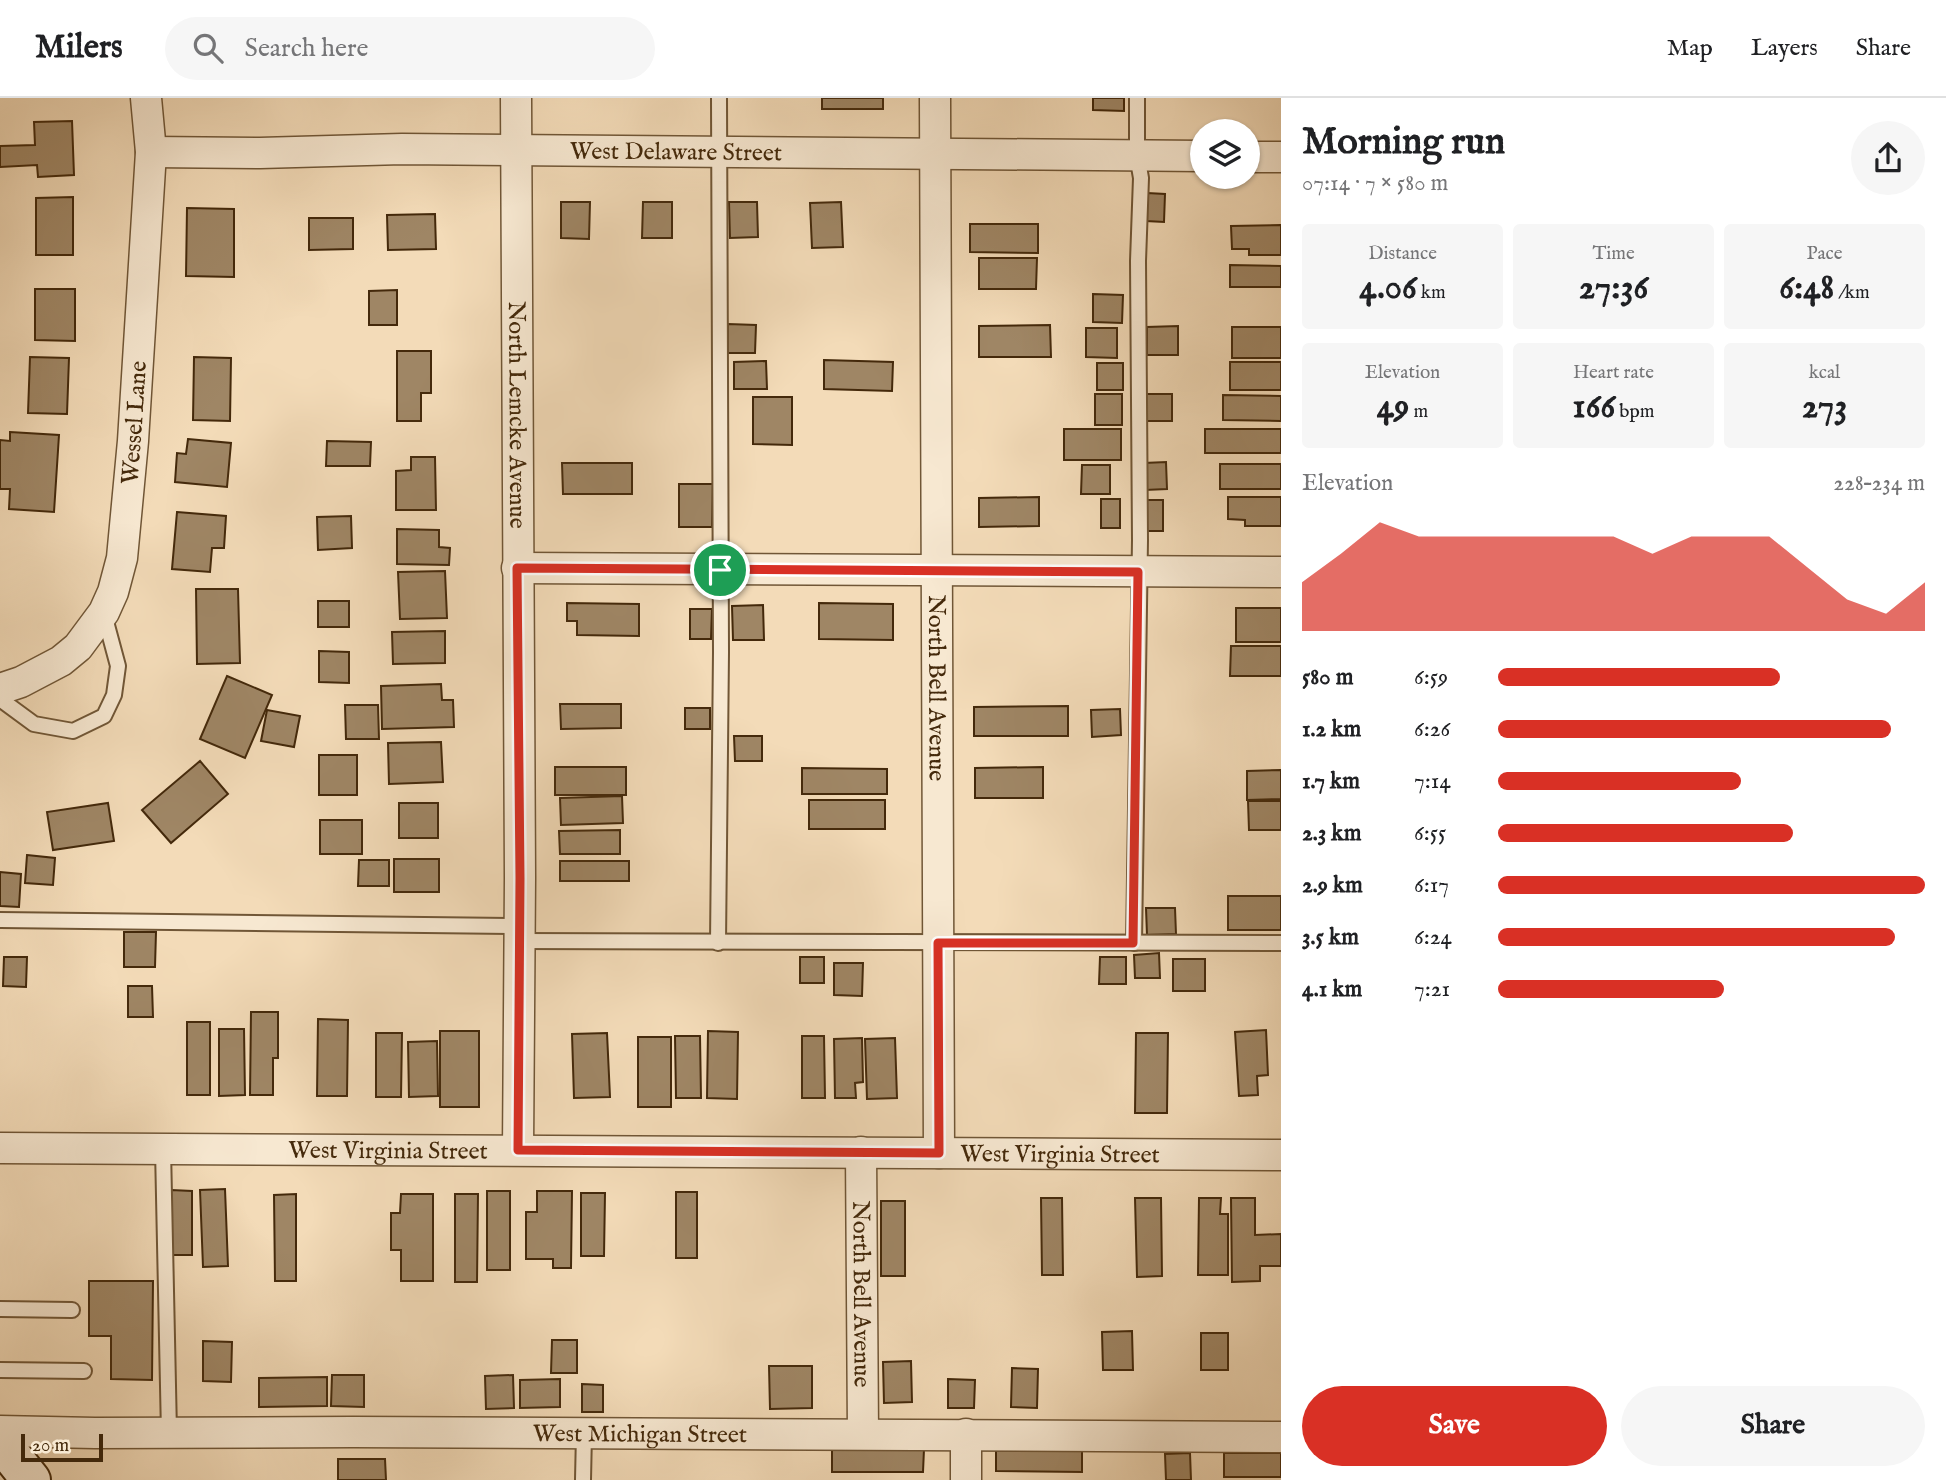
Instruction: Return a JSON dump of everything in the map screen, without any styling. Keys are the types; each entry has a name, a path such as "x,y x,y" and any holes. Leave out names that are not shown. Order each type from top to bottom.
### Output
{"main road":[{"path":"0,1441 31,1480"}],"street":[{"name":"Wessel Lane","path":"0,689 21,682 61,661 85,640 104,612 113,592 122,558 133,441 151,152 146,98"},
{"name":"North Lemcke Avenue","path":"516,98 518,1150"},
{"name":"North Bell Avenue","path":"935,98 939,1153"},
{"name":"West Delaware Street","path":"151,152 260,153 402,149 1190,156"},
{"path":"1260,157 1281,157"},
{"path":"517,568 1281,572"},
{"name":"West Virginia Street","path":"0,1148 1281,1155"},
{"name":"North Bell Avenue","path":"861,1152 863,1434"},
{"name":"West Michigan Street","path":"0,1431 1281,1437"},
{"path":"966,1434 966,1480"}],"lane":[{"path":"718,943 721,652 719,98"},
{"path":"1133,943 1140,178 1136,155 1137,98"},
{"path":"0,699 34,724 73,731 104,716 114,695 118,666 104,612"},
{"path":"0,920 519,934 718,943 1281,943"},
{"path":"163,1149 169,1433"},
{"path":"0,1309 72,1310"},
{"path":"0,1370 84,1371"},
{"path":"583,1480 584,1433"}],"building":[{"path":"822,98 883,98 883,109 822,109"},
{"path":"1093,98 1124,98 1124,111 1093,110"},
{"path":"72,121 74,175 38,177 37,165 0,167 0,146 35,145 34,122"},
{"path":"1147,193 1165,194 1164,222 1146,221"},
{"path":"73,197 73,255 36,255 36,198"},
{"path":"561,202 590,202 589,239 561,238"},
{"path":"643,202 672,202 672,238 642,238"},
{"path":"729,202 757,202 758,237 730,238"},
{"path":"841,202 843,247 812,248 810,203"},
{"path":"187,208 234,209 234,277 186,276"},
{"path":"435,214 436,249 388,250 387,215"},
{"path":"309,218 353,218 353,249 309,250"},
{"path":"970,224 1038,224 1038,253 970,252"},
{"path":"1281,225 1281,255 1249,255 1249,249 1232,249 1231,226"},
{"path":"979,258 1037,258 1036,289 979,289"},
{"path":"1230,265 1281,266 1281,287 1230,287"},
{"path":"35,289 75,289 75,341 35,340"},
{"path":"397,290 397,325 369,325 369,291"},
{"path":"1093,294 1123,295 1122,323 1093,322"},
{"path":"728,324 756,325 755,353 728,353"},
{"path":"1050,325 1051,357 979,357 979,326"},
{"path":"1178,326 1178,355 1147,355 1147,327"},
{"path":"1232,327 1281,327 1281,358 1232,358"},
{"path":"1086,328 1117,328 1117,358 1086,357"},
{"path":"397,351 431,351 431,393 421,393 421,421 397,421"},
{"path":"30,357 69,358 67,414 28,413"},
{"path":"194,357 231,358 230,421 193,420"},
{"path":"824,360 893,362 892,391 824,389"},
{"path":"766,361 767,389 734,389 734,362"},
{"path":"1230,362 1281,362 1281,390 1230,390"},
{"path":"1097,363 1123,363 1123,390 1097,390"},
{"path":"1095,394 1122,394 1122,425 1095,425"},
{"path":"1145,394 1172,394 1172,421 1145,421"},
{"path":"1223,395 1281,396 1281,421 1223,420"},
{"path":"753,397 792,397 792,445 753,444"},
{"path":"1064,429 1121,429 1121,460 1064,460"},
{"path":"1205,429 1281,429 1281,453 1205,453"},
{"path":"10,432 59,435 54,512 9,509 10,489 0,489 0,440 10,441"},
{"path":"188,439 231,443 227,487 175,482 177,453 186,454"},
{"path":"327,441 371,442 370,466 326,466"},
{"path":"411,457 435,457 436,510 396,510 396,471 411,470"},
{"path":"1166,462 1167,489 1145,490 1144,463"},
{"path":"562,463 632,463 632,494 563,494"},
{"path":"1220,464 1281,464 1281,489 1220,489"},
{"path":"1082,465 1110,465 1110,494 1081,494"},
{"path":"679,484 713,484 712,527 679,527"},
{"path":"1039,497 1039,526 979,527 979,498"},
{"path":"1228,497 1281,497 1281,526 1245,526 1245,520 1228,519"},
{"path":"1101,499 1120,499 1120,528 1101,528"},
{"path":"1144,500 1163,500 1163,531 1144,531"},
{"path":"177,512 226,516 224,548 212,548 210,572 172,569"},
{"path":"351,516 352,548 318,550 317,517"},
{"path":"397,529 439,530 439,547 450,548 449,565 397,564"},
{"path":"445,571 447,618 400,619 398,572"},
{"path":"196,589 238,589 240,663 197,664"},
{"path":"318,601 349,601 349,627 318,627"},
{"path":"567,603 639,604 639,636 577,635 577,621 567,621"},
{"path":"819,603 893,604 893,640 819,639"},
{"path":"763,605 764,640 733,640 732,606"},
{"path":"1236,608 1281,608 1281,642 1236,642"},
{"path":"690,609 712,609 711,639 690,639"},
{"path":"445,631 445,663 393,664 392,632"},
{"path":"1231,646 1281,646 1281,676 1230,676"},
{"path":"319,651 349,652 349,683 319,682"},
{"path":"227,676 272,695 245,758 200,739"},
{"path":"441,684 442,700 453,700 454,727 382,729 381,686"},
{"path":"560,704 621,704 621,728 561,729"},
{"path":"345,705 378,705 379,739 346,739"},
{"path":"1068,706 1068,736 974,736 974,707"},
{"path":"685,708 710,708 710,729 685,729"},
{"path":"1120,709 1121,735 1092,737 1091,710"},
{"path":"267,710 300,716 294,747 261,741"},
{"path":"734,736 762,736 762,761 735,761"},
{"path":"441,742 443,782 389,784 388,743"},
{"path":"319,755 357,755 357,795 319,795"},
{"path":"200,761 228,794 171,843 142,810"},
{"path":"555,767 626,767 626,795 555,795"},
{"path":"1043,767 1043,798 975,798 975,768"},
{"path":"802,768 887,769 887,794 802,794"},
{"path":"1281,770 1281,799 1247,800 1247,771"},
{"path":"622,796 623,823 561,825 560,798"},
{"path":"809,800 885,800 885,829 809,829"},
{"path":"1248,801 1281,801 1281,830 1249,830"},
{"path":"108,803 114,841 53,850 47,812"},
{"path":"399,803 438,803 438,838 399,838"},
{"path":"320,820 362,820 362,854 320,854"},
{"path":"620,830 620,854 560,854 559,831"},
{"path":"27,855 55,858 53,885 25,883"},
{"path":"394,859 439,859 439,892 394,892"},
{"path":"359,860 389,860 389,886 358,886"},
{"path":"560,861 629,861 629,881 560,881"},
{"path":"0,872 21,874 19,907 0,906"},
{"path":"1228,896 1281,896 1281,930 1228,930"},
{"path":"1146,908 1175,908 1176,934 1147,935"},
{"path":"124,932 156,932 155,967 124,967"},
{"path":"1159,953 1160,978 1135,978 1134,955"},
{"path":"4,957 27,957 26,987 3,986"},
{"path":"800,957 824,957 824,983 800,983"},
{"path":"1100,957 1126,957 1126,984 1099,984"},
{"path":"1173,959 1205,959 1205,991 1173,991"},
{"path":"834,963 863,963 862,996 834,995"},
{"path":"128,986 152,986 153,1017 128,1017"},
{"path":"251,1012 278,1012 278,1058 273,1058 273,1095 250,1095"},
{"path":"318,1019 348,1020 347,1096 317,1096"},
{"path":"187,1022 210,1022 210,1095 187,1095"},
{"path":"219,1029 244,1029 245,1095 219,1096"},
{"path":"1266,1030 1268,1075 1257,1076 1258,1095 1239,1096 1235,1032"},
{"path":"440,1031 479,1031 479,1107 440,1107"},
{"path":"708,1031 738,1032 737,1099 707,1098"},
{"path":"376,1033 402,1033 401,1097 376,1097"},
{"path":"607,1033 610,1097 574,1098 572,1034"},
{"path":"1136,1033 1168,1033 1167,1113 1135,1113"},
{"path":"675,1036 700,1036 701,1098 676,1098"},
{"path":"802,1036 824,1036 825,1098 802,1098"},
{"path":"638,1037 671,1037 671,1107 638,1107"},
{"path":"862,1038 863,1082 855,1083 856,1098 835,1098 834,1039"},
{"path":"895,1038 897,1098 867,1099 865,1039"},
{"path":"437,1041 438,1096 409,1097 408,1042"},
{"path":"225,1189 228,1266 203,1267 200,1190"},
{"path":"171,1190 192,1191 192,1255 170,1255"},
{"path":"487,1191 510,1191 510,1270 487,1270"},
{"path":"537,1191 572,1191 571,1268 553,1268 553,1259 526,1259 526,1212 537,1212"},
{"path":"676,1192 697,1192 697,1258 676,1258"},
{"path":"581,1193 605,1193 604,1256 581,1256"},
{"path":"296,1194 296,1281 275,1281 274,1195"},
{"path":"401,1194 433,1194 433,1281 401,1281 401,1250 391,1250 391,1213 400,1213"},
{"path":"455,1194 478,1194 477,1282 455,1282"},
{"path":"1041,1198 1062,1198 1063,1275 1042,1275"},
{"path":"1135,1198 1161,1198 1162,1276 1137,1277"},
{"path":"1199,1198 1221,1198 1220,1214 1228,1214 1228,1275 1198,1275"},
{"path":"1231,1198 1255,1198 1255,1235 1281,1234 1281,1266 1260,1266 1260,1281 1232,1282"},
{"path":"881,1201 905,1201 905,1276 881,1276"},
{"path":"89,1281 153,1281 152,1380 111,1379 111,1336 89,1336"},
{"path":"1132,1331 1133,1370 1103,1370 1102,1332"},
{"path":"1201,1333 1228,1333 1228,1370 1201,1370"},
{"path":"552,1340 577,1340 577,1373 551,1373"},
{"path":"203,1341 232,1342 231,1382 203,1381"},
{"path":"911,1361 912,1402 884,1403 883,1362"},
{"path":"769,1366 812,1366 812,1408 770,1409"},
{"path":"1012,1368 1038,1369 1037,1408 1011,1407"},
{"path":"332,1375 364,1375 364,1407 331,1406"},
{"path":"513,1375 514,1408 486,1409 485,1376"},
{"path":"327,1377 327,1406 259,1407 259,1378"},
{"path":"560,1379 560,1407 520,1408 520,1380"},
{"path":"948,1379 975,1380 974,1408 948,1408"},
{"path":"582,1384 603,1385 603,1412 582,1412"},
{"path":"996,1448 1082,1449 1082,1472 996,1471"},
{"path":"832,1449 924,1449 923,1472 832,1472"},
{"path":"1190,1453 1191,1480 1166,1480 1165,1454"},
{"path":"1224,1453 1281,1453 1281,1477 1224,1477"},
{"path":"338,1459 385,1459 386,1480 338,1480"}],"route":[{"path":"517,568 720,570 1138,572 1133,943 938,943 939,1153 518,1150 520,878 517,568"}]}
